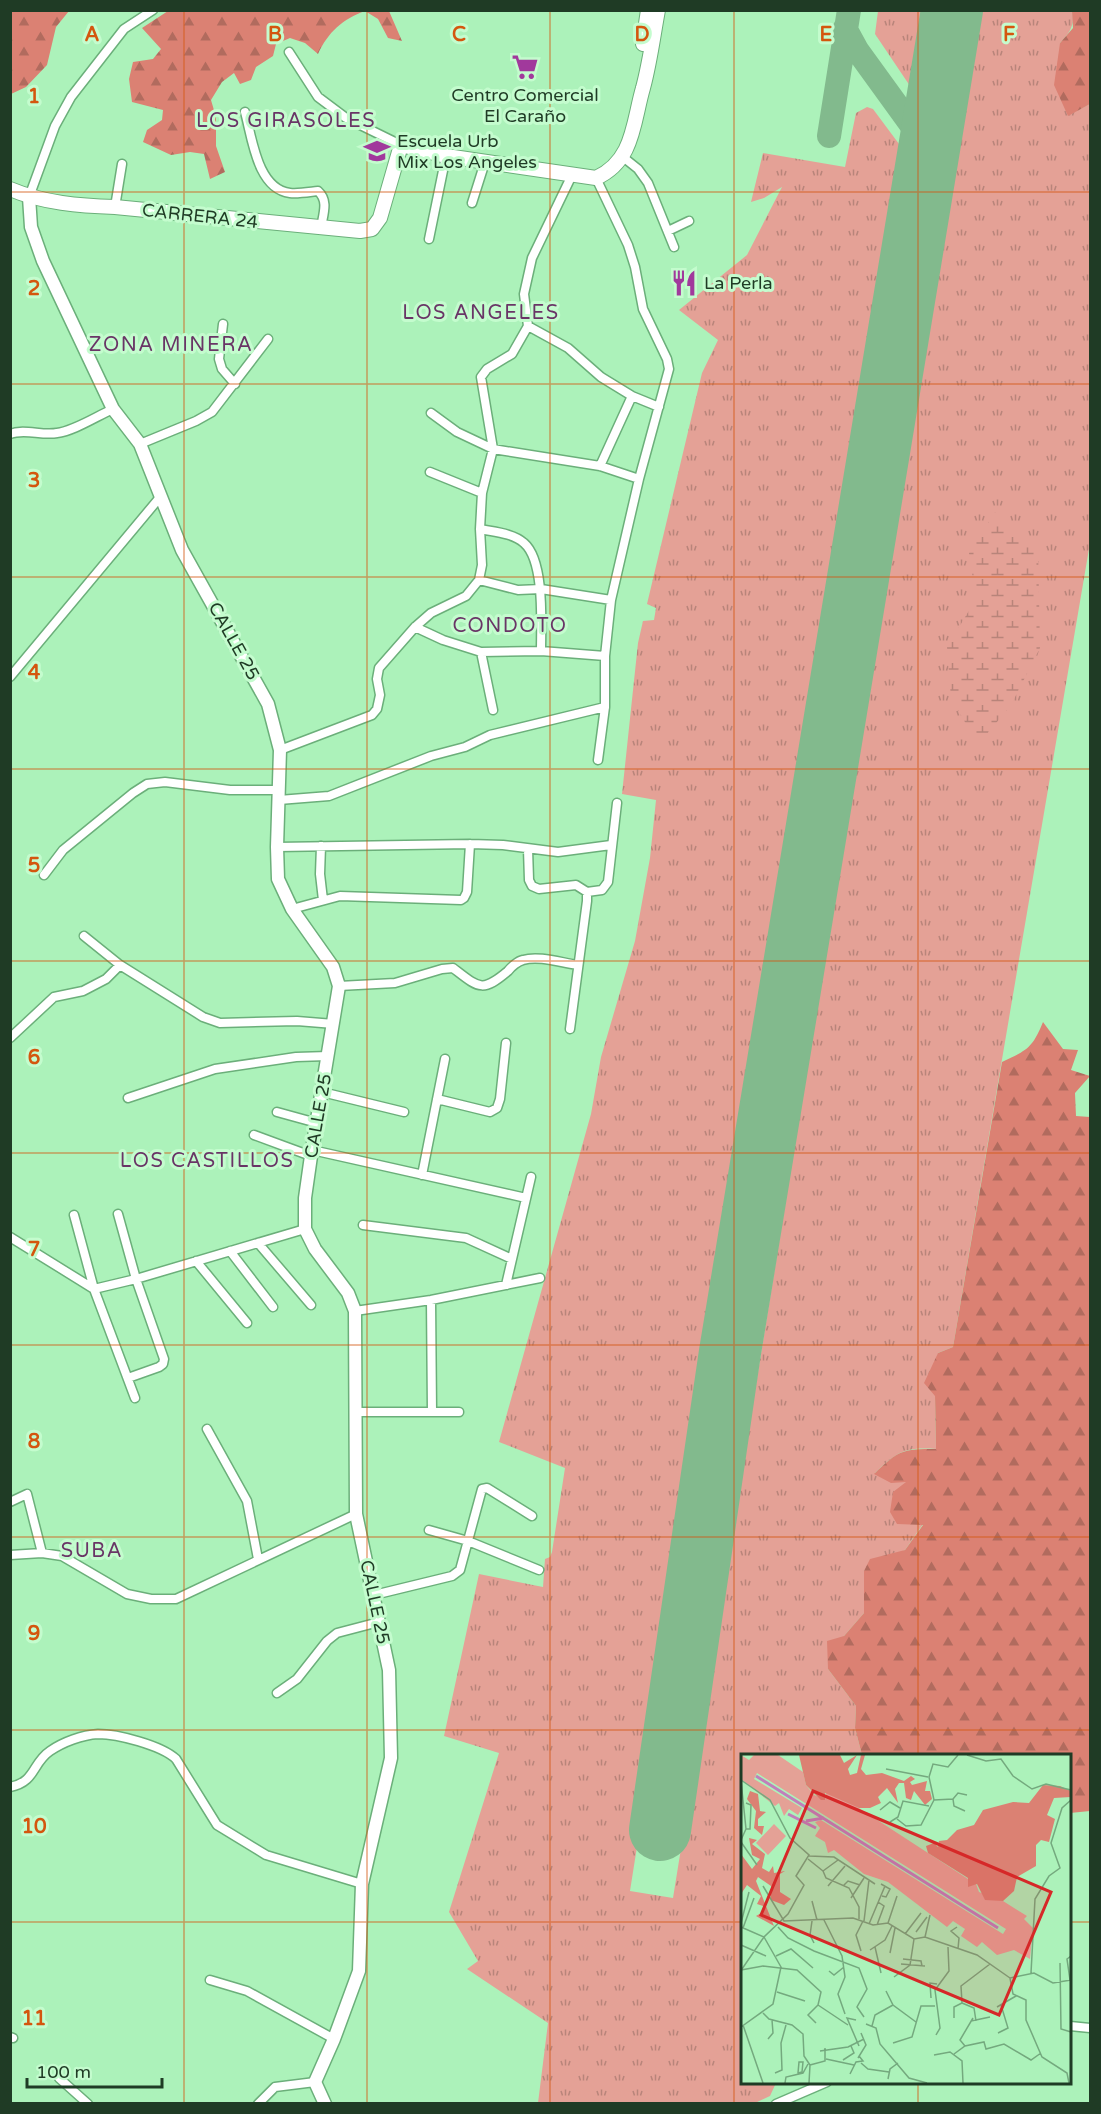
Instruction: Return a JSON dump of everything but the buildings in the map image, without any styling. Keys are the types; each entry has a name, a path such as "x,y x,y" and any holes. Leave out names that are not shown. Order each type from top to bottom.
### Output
{"main road":[{"path":"642,89 640,66 648,10"},
{"path":"400,145 484,162 572,175 602,175 623,157 633,133 648,69 657,10"},
{"name":"CARRERA 24","path":"10,189 29,197 89,206 360,231 372,229 380,218 400,145"}],"street":[{"path":"29,197 56,126 71,97 124,29 153,10"},
{"path":"289,52 318,97 346,118 400,145"},
{"path":"245,112 260,170 274,187 289,193 318,191 325,201 321,228"},
{"path":"429,239 447,156"},
{"path":"623,157 638,169 648,183 674,247"},
{"path":"472,203 484,162"},
{"path":"115,207 122,164"},
{"path":"280,750 372,715 377,709 380,695 377,679 379,668 415,627 431,613 466,596 479,580 482,565 480,529 482,493 493,449 481,377 487,369 512,354 528,326 524,294 532,258 572,175"},
{"path":"598,760 605,707 605,656 611,600 639,478 669,369 669,364 644,309 635,267 602,175"},
{"name":"CALLE 25","path":"29,197 31,227 43,261 113,409 140,444 182,550 268,704 280,750 278,879 292,909 333,967 339,986 311,1153 305,1198 306,1229 315,1249 348,1293 355,1311 356,1514 389,1670 391,1758 362,1884 358,1971 334,2039 315,2082"},
{"path":"668,231 689,221"},
{"path":"223,324 219,359 222,369 235,384"},
{"path":"528,326 568,348 601,377 632,396 659,406"},
{"path":"140,444 212,412 268,339"},
{"path":"600,466 632,396"},
{"path":"10,434 15,432 46,435 61,433 113,409"},
{"path":"431,413 457,432 493,449 600,466 639,478"},
{"path":"430,472 482,493"},
{"path":"10,676 161,496"},
{"path":"480,529 514,536 531,552 541,589 541,651"},
{"path":"479,580 518,590 541,589 611,600"},
{"path":"415,627 443,640 481,652 541,651 605,656"},
{"path":"481,652 493,710"},
{"path":"44,875 63,850 147,784 165,782 279,795 329,796 431,756 465,747 490,735 605,707"},
{"path":"528,849 529,880 532,886 538,889 576,885 587,892 602,890 606,886 617,803"},
{"path":"277,847 470,844 503,845 558,852 611,845"},
{"path":"292,909 340,896 461,900 467,892 470,844"},
{"path":"321,846 320,874 323,900"},
{"path":"570,1029 587,892"},
{"path":"84,936 120,965 203,1017 220,1023 334,1024"},
{"path":"339,986 395,983 453,968 481,986 493,984 522,960 538,959 578,965"},
{"path":"10,1038 54,997 83,991 106,979 120,965"},
{"path":"437,1099 489,1112 497,1107 500,1100 506,1043"},
{"path":"128,1098 215,1069 296,1057 328,1056"},
{"path":"422,1175 445,1059"},
{"path":"322,1092 404,1112"},
{"path":"276,1112 317,1123"},
{"path":"254,1136 311,1153 526,1198"},
{"path":"506,1285 531,1177"},
{"path":"118,1214 136,1279 164,1359 163,1364 159,1367 128,1378"},
{"path":"74,1215 94,1289 135,1398"},
{"path":"363,1225 466,1238 512,1259"},
{"path":"10,1237 94,1289 136,1279 306,1229"},
{"path":"258,1243 311,1305"},
{"path":"230,1251 273,1308"},
{"path":"196,1261 247,1323"},
{"path":"355,1311 431,1300 540,1278"},
{"path":"431,1300 432,1412"},
{"path":"356,1413 459,1412"},
{"path":"207,1429 247,1501 258,1559"},
{"path":"374,1595 456,1574 460,1570 484,1488 532,1516"},
{"path":"10,1502 27,1494 42,1553"},
{"path":"10,1555 42,1553 62,1556 127,1594 151,1599 176,1599 356,1514"},
{"path":"429,1530 468,1541 539,1570"},
{"path":"277,1693 297,1679 327,1641 337,1633 379,1622"},
{"path":"10,1787 27,1781 47,1753 79,1737 99,1734 144,1743 167,1751 176,1759 217,1825 266,1855 362,1884"},
{"path":"210,1980 247,1991 334,2039"},
{"path":"1071,2026 1090,2028"},
{"path":"59,2078 87,2103"},
{"path":"258,2103 275,2087 315,2082 325,2103"},
{"path":"776,2103 822,2084"}],"green space":[{"path":"10,11 69,11 56,27 47,65 26,87 11,94"},
{"path":"168,11 365,11 337,27 326,39 318,54 305,43 290,38 276,44 273,56 256,67 251,80 240,84 234,73 222,82 211,100 216,117 216,146 225,172 210,179 204,154 190,152 171,155 143,142 147,130 162,120 163,110 132,102 129,79 133,62 153,59 161,49 142,28"},
{"path":"365,11 389,11 402,41 388,38 378,19"},
{"path":"878,11 923,11 910,86 875,34"},
{"path":"978,11 1072,11 1071,28 1060,43 1068,115 1090,104 1090,543 953,1347 938,1353 935,1396 936,1449 902,1452 875,1473 907,1482 923,1524 905,1550 864,1571 864,1613 844,1636 828,1669 856,1706 855,1728 862,1754 741,1754 741,2084 776,2084 770,2096 753,2104 538,2103 548,2023 467,1969 478,1961 449,1912 499,1753 444,1736 479,1574 543,1587 545,1559 550,1557 552,1552 565,1468 499,1442 591,1114 601,1057 635,941 650,858 656,800 622,794 638,643 643,621 654,620 656,608 647,604 702,373 718,340 679,310 747,255 782,187 764,198 751,202 763,153 845,167 856,113 867,107 873,109 905,152 630,1891 673,1898"},
{"path":"1072,11 1090,11 1090,104 1068,116 1054,85 1060,43 1073,28"},
{"path":"995,512 1021,541 1038,546 1040,648 1011,705 982,740 969,729 951,698 947,647 976,599 969,553"},
{"path":"1043,1022 1063,1049 1078,1050 1071,1070 1090,1076 1075,1093 1076,1116 1090,1117 1090,1811 1071,1813 1071,1754 862,1754 855,1728 856,1706 828,1669 827,1641 844,1636 864,1613 864,1571 870,1559 905,1550 923,1525 897,1524 890,1512 893,1492 906,1482 891,1483 874,1474 902,1452 936,1449 935,1396 924,1383 938,1353 953,1347 1002,1062 1028,1048"}],"taxiway":[{"path":"829,136 849,10"},
{"path":"845,28 857,50 920,137 925,149 927,166"},
{"path":"902,112 908,115 923,113 938,97"}],"runway":[{"path":"660,1830 730,1352 952,10"}],"place":[{"name":"Centro Comercial El Caraño","path":"525,67"},
{"name":"Escuela Urb Mix Los Angeles","path":"377,151"},
{"name":"La Perla","path":"684,283"}],"district":[{"name":"LOS GIRASOLES","path":"286,120"},
{"name":"LOS ANGELES","path":"481,312"},
{"name":"ZONA MINERA","path":"171,344"},
{"name":"CONDOTO","path":"510,625"},
{"name":"LOS CASTILLOS","path":"207,1160"},
{"name":"SUBA","path":"92,1550"}]}
